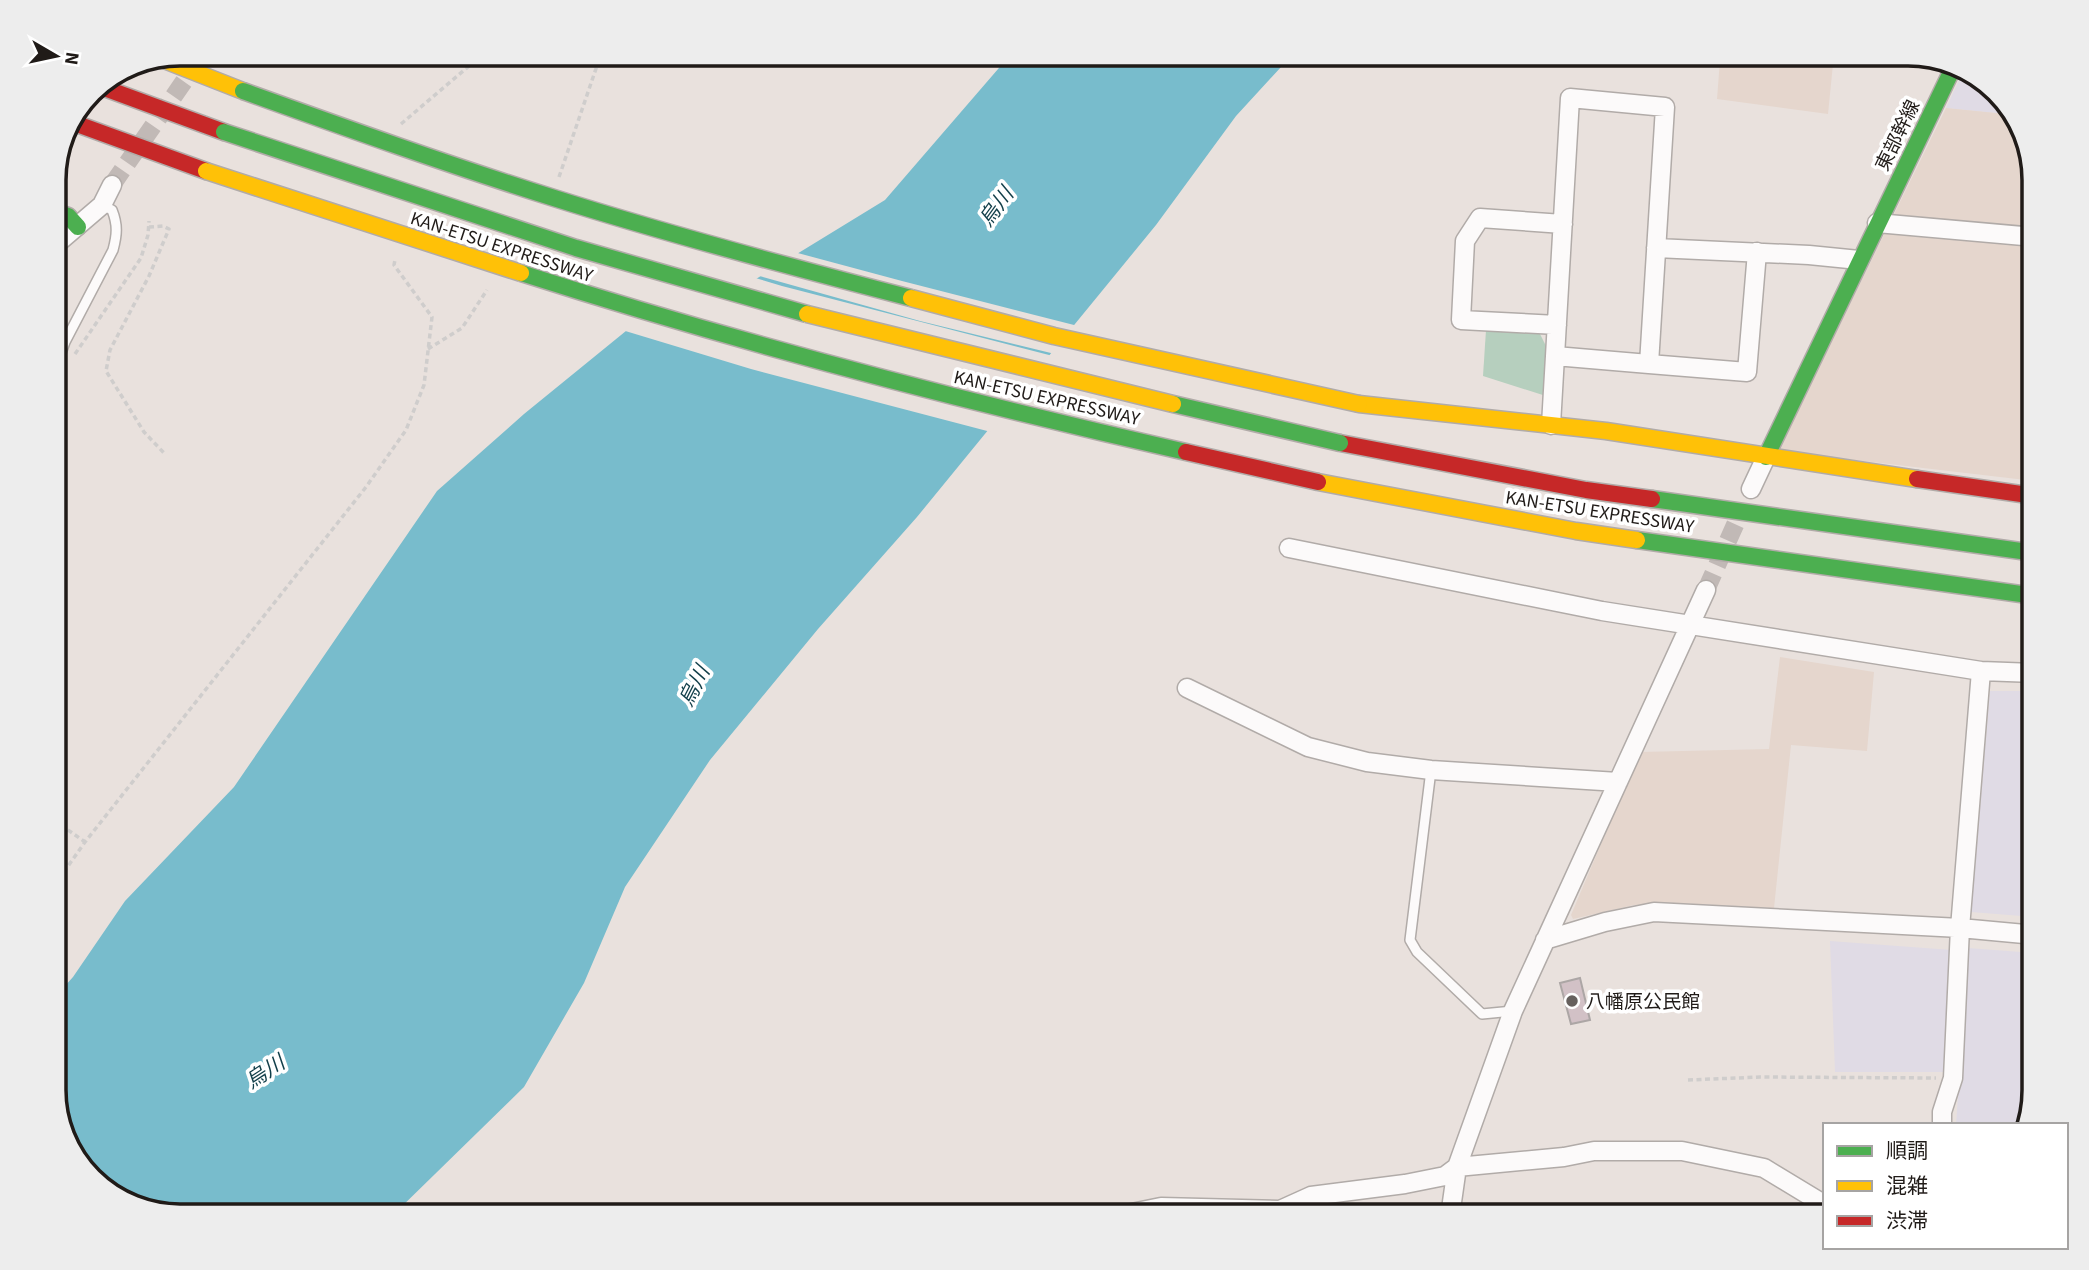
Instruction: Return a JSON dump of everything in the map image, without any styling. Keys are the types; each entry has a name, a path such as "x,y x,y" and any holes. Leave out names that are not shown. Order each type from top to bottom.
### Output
{"main road":[{"path":"180,66 427,158 557,199 784,265 1054,336 1359,404 1452,416 1606,430 1766,457 2022,494"},
{"name":"東部幹線","path":"1766,457 1858,260 1950,74"},
{"name":"KAN-ETSU EXPRESSWAY","path":"111,91 373,183 693,283 1042,375 1340,443 1586,490 2022,551"},
{"name":"KAN-ETSU EXPRESSWAY","path":"81,126 206,171 535,279 841,368 1032,416 1318,482 1576,531 2022,594"},
{"path":"67,216 78,227"}],"street":[{"path":"1551,425 1570,98 1665,107 1649,364"},
{"path":"67,236 102,205 112,186"},
{"path":"1557,326 1461,320 1465,240 1480,218 1563,224"},
{"path":"1877,223 2022,236"},
{"path":"1656,248 1858,260"},
{"path":"1555,356 1746,372 1757,252"},
{"path":"1751,489 1766,457"},
{"path":"1289,548 1602,611 1981,671 2022,673"},
{"path":"1452,1204 1457,1167 1513,1011 1706,590"},
{"path":"1941,1123 1952,1078 1960,928 1981,671"},
{"path":"1187,688 1308,747 1367,762 1431,770 1618,782"},
{"path":"1545,940 1605,922 1654,912 1960,928 2022,934"},
{"path":"1293,1204 1311,1196 1445,1176 1457,1167 1564,1157 1594,1151 1682,1151 1764,1168 1823,1204"}],"lane":[{"path":"67,338 113,250 117,236 112,210 102,205"},
{"path":"1431,770 1410,940 1417,952 1482,1014 1513,1011"}],"path":[{"path":"399,126 469,66"},
{"path":"67,360 78,352 141,258 149,220"},
{"path":"149,227 163,226 169,229 149,276 110,350 106,371 144,432 164,453"},
{"path":"67,868 358,498 406,430 424,385 432,317 394,265 395,251"},
{"path":"67,829 85,842"},
{"path":"1688,1080 1760,1077 1952,1078"}],"shaded area":[{"path":"1720,66 1833,66 1828,114 1717,99"},
{"path":"1960,79 1984,95 2000,113 1946,108"},
{"path":"1946,108 2000,113 2011,130 2022,173 2022,479 1778,451"},
{"path":"1780,657 1874,672 1867,751 1791,745 1774,908 1678,903 1634,905 1573,919 1571,915 1640,752 1769,749"},
{"path":"1990,691 2022,691 2022,916 1971,912"},
{"path":"1830,941 1952,950 1946,1072 1835,1072"},
{"path":"1968,948 2022,952 2022,1105 2018,1123 1956,1123"}],"green space":[{"path":"1486,330 1540,334 1547,348 1546,396 1483,376"}],"water":[{"name":"烏川","path":"1001,66 1282,66 1236,116 1156,225 917,517 818,629 710,760 625,887 584,983 524,1087 404,1204 165,1203 137,1195 111,1180 90,1159 70,1119 67,1097 67,984 125,901 234,787 437,491 524,414 637,322 756,279 885,200"}],"pier":[{"path":"794,252 1078,326 1055,354 920,321 756,275"},
{"path":"752,277 1053,356 991,432 751,369 622,330 635,319"}],"building":[{"name":"八幡原公民館","path":"1580,978 1590,1020 1571,1024 1560,983"}],"tunnel":[{"path":"112,185 195,66"},
{"path":"1706,590 1743,507"}],"traffic: fast":[{"path":"1766,457 1950,74"},
{"path":"243,91 598,212 911,298"},
{"path":"224,132 576,248 807,314"},
{"path":"67,216 78,227"},
{"path":"521,273 851,370 1186,452"},
{"path":"1173,404 1340,443"},
{"path":"1652,499 2022,551"},
{"path":"1637,540 2022,594"}],"traffic: slow":[{"path":"180,66 243,91"},
{"path":"206,171 521,273"},
{"path":"911,298 1054,336 1359,404"},
{"path":"807,314 1173,404"},
{"path":"1359,404 1606,431 1917,479"},
{"path":"1318,482 1637,540"}],"traffic: jam":[{"path":"111,91 224,132"},
{"path":"81,126 206,171"},
{"path":"1340,443 1586,490 1652,499"},
{"path":"1186,452 1318,482"},
{"path":"1917,479 2022,494"}],"place":[{"name":"八幡原公民館","path":"1572,1001"}]}
